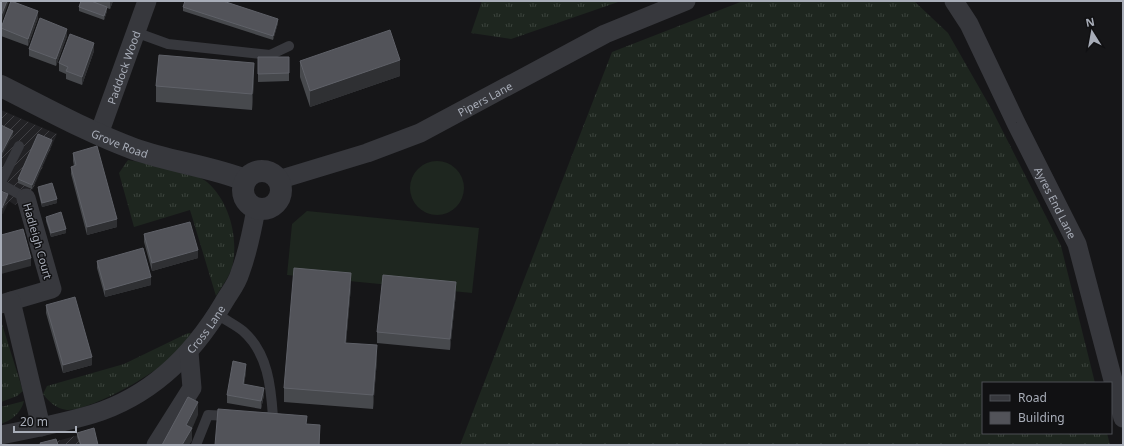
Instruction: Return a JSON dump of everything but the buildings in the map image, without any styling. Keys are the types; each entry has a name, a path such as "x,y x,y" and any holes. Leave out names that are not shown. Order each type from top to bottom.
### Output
{"street":[{"name":"Paddock Wood","path":"98,134 147,1"},
{"name":"Pipers Lane","path":"278,180 367,153 420,133 605,34 686,1"},
{"name":"Ayres End Lane","path":"954,1 969,24 1016,123 1077,244 1123,418"},
{"name":"Grove Road","path":"1,86 98,134 135,149 226,173 246,180"},
{"path":"255,172 268,172 278,180 281,192 277,202 267,209 256,209 250,206 242,191 246,180 255,172"},
{"name":"Hadleigh Court","path":"26,198 52,290 6,302 42,427"},
{"name":"Cross Lane","path":"156,445 192,388 189,352 217,314 240,275 250,241 256,209"},
{"path":"1,435 42,427 93,414 115,405 142,391 167,374 189,352"}],"lane":[{"path":"135,32 168,44 270,55 289,46"},
{"path":"19,146 1,183 26,198"},
{"path":"217,314 243,331 261,352 271,387 272,417 251,416"},
{"path":"196,445 208,414 237,416"}],"shaded area":[{"path":"1,110 57,134 33,189 15,205 9,201 3,214 1,213"},
{"path":"93,431 97,445 43,445"}],"green space":[{"path":"482,1 621,1 511,39 471,33"},
{"path":"743,1 914,1 948,33 992,110 1061,246 1095,382 982,382 982,434 1107,434 1110,445 460,445 612,52"},
{"path":"128,160 191,174 207,182 221,199 233,231 234,253 230,272 216,296 190,210 134,227 119,173"},
{"path":"432,161 442,161 452,165 460,173 464,183 464,193 460,203 452,211 442,215 432,215 422,211 414,203 410,193 410,183 414,173 422,165"},
{"path":"307,211 479,228 472,293 287,275 292,224"},
{"path":"1,321 23,391 17,396 1,402"},
{"path":"188,333 191,333 185,344 157,369 117,393 97,402 80,408 67,410 54,405 43,394 47,386 124,364"},
{"path":"24,401 16,416 1,424 1,407"}]}
